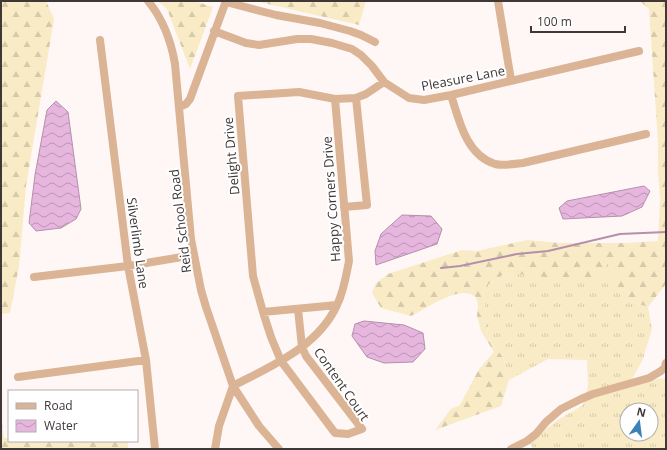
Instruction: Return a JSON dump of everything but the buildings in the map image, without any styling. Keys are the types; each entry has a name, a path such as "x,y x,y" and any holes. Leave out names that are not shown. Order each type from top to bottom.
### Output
{"street":[{"name":"Reid School Road","path":"148,1 162,22 171,43 175,64 192,239 201,290 233,386 259,426 279,449"},
{"path":"498,1 511,80"},
{"path":"179,107 186,104 190,99 226,2 276,15 350,30 374,42"},
{"name":"Pleasure Lane","path":"214,31 246,43 259,45 297,39 311,39 352,49 361,55 372,66 384,82 409,98 424,100 640,51"},
{"name":"Silverlimb Lane","path":"100,40 128,266 146,360 155,449"},
{"name":"Delight Drive","path":"281,361 271,337 253,276 238,96 299,92 335,99 356,98 366,94 384,82"},
{"path":"451,95 465,135 473,149 480,156 495,164 523,163 646,134"},
{"path":"344,207 367,205 356,98"},
{"name":"Happy Corners Drive","path":"233,386 281,361 302,347 325,325 337,305 345,285 349,261 335,99"},
{"path":"34,277 128,266 194,255"},
{"path":"263,312 337,305"},
{"name":"Content Court","path":"281,361 335,433 348,434 362,429 306,356 302,347 298,308"},
{"path":"18,376 146,360"},
{"path":"511,449 536,434 555,413 570,404 593,394 649,378 661,371 666,363"},
{"path":"215,449 219,426 233,386"}],"green space":[{"path":"1,1 46,1 54,19 26,186 19,266 10,313 1,314"},
{"path":"158,1 194,1 213,7 190,69 167,9"},
{"path":"255,1 366,1 359,25"},
{"path":"640,1 666,1 666,284 648,307 622,299 609,262 591,283 507,272 483,288 488,337 504,359 509,380 501,406 435,430 451,409 460,405 479,369 494,352 481,331 477,316 478,305 476,297 471,294 464,293 448,296 411,316 381,308 372,293 376,283 388,274 462,250 477,251 527,240 560,243 625,243 658,241 660,199 658,142 649,9"},
{"path":"609,261 622,299 648,307 652,329 643,359 630,383 666,378 666,449 533,449 530,443 556,421 583,405 588,387 587,360 548,359 509,380 504,359 488,337 483,288 507,272 591,282"},
{"path":"1,414 4,438 8,438 8,442 128,442 128,449 1,449"}],"water":[{"path":"56,101 68,112 81,209 76,219 61,228 36,231 29,223 35,175 47,110"},
{"path":"644,186 650,191 642,207 622,216 563,219 559,208 567,201"},
{"path":"402,215 431,216 442,229 437,244 376,265 375,251 381,234"},
{"path":"364,321 404,325 423,333 425,349 413,362 384,363 367,357 352,336 355,324"}],"waterway":[{"path":"441,268 460,266 517,254 548,251 620,234 666,232"}]}
